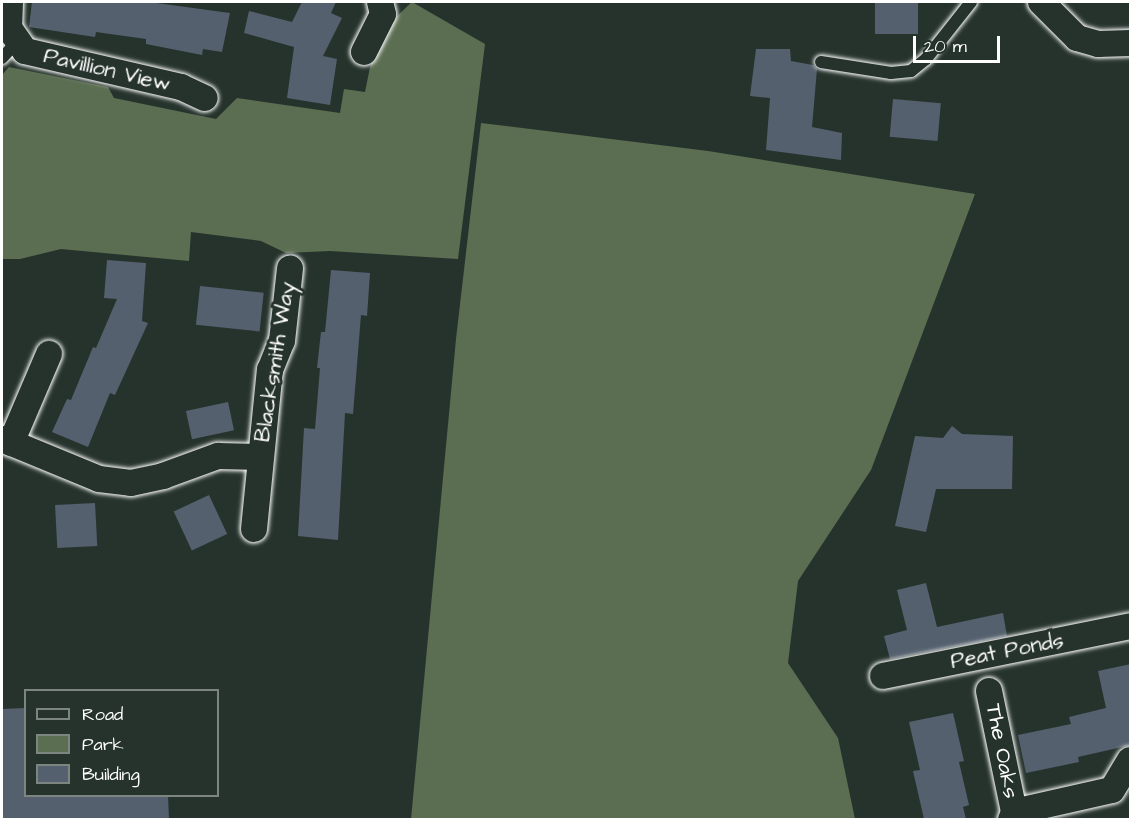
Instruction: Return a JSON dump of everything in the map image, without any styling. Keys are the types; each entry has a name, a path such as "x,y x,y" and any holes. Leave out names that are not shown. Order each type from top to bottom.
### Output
{"street":[{"name":"Pavillion View","path":"10,2 10,49 181,87 205,98"},
{"path":"364,52 383,14 381,2"},
{"path":"1041,2 1077,38 1098,44 1131,44"},
{"name":"Blacksmith Way","path":"254,529 270,370 282,341 290,268"},
{"name":"Blacksmith Way","path":"49,354 6,441 99,479 130,483 163,476 218,456 260,457"},
{"name":"Peat Ponds","path":"882,676 1131,626"},
{"name":"The Oaks","path":"989,691 1012,816 1112,790 1131,759"}],"lane":[{"path":"821,62 891,73 911,70 926,59 971,2"}],"green space":[{"path":"412,2 485,44 458,259 330,251 286,253 261,241 191,232 189,261 61,249 20,259 2,259 2,75 9,67 108,87 114,98 216,119 237,98 340,113 344,89 365,92 373,52 397,16"},
{"path":"481,123 708,151 975,194 871,470 798,581 788,663 838,738 855,819 411,819 456,339"}],"building":[{"path":"32,2 149,2 230,13 222,52 203,49 202,55 146,44 146,39 96,32 95,37 29,27"},
{"path":"302,2 336,2 331,13 342,18 323,56 337,59 330,105 287,98 294,47 244,33 249,11 292,22"},
{"path":"875,2 918,2 918,34 875,34"},
{"path":"756,49 790,49 791,61 813,65 817,69 812,127 842,133 841,160 766,150 770,98 750,96"},
{"path":"893,99 941,103 938,141 890,137"},
{"path":"107,260 146,263 142,321 148,323 115,395 110,393 88,447 52,432 67,399 71,400 93,347 96,348 117,299 104,298"},
{"path":"331,270 370,273 367,316 361,315 353,414 345,413 338,540 298,536 304,428 315,429 320,368 317,368 321,332 325,332"},
{"path":"200,286 264,293 260,331 196,325"},
{"path":"228,402 234,430 192,439 186,411"},
{"path":"952,426 962,434 1013,436 1012,489 936,489 926,532 895,526 915,436 943,438"},
{"path":"209,495 227,534 192,550 174,511"},
{"path":"95,503 97,546 57,548 55,505"},
{"path":"926,583 937,627 1003,613 1007,636 890,659 884,636 907,630 897,590"},
{"path":"1131,664 1131,745 1078,757 1079,762 1026,773 1018,735 1071,724 1069,717 1106,708 1098,671"},
{"path":"24,708 24,797 168,797 169,819 2,819 2,709"},
{"path":"953,713 964,761 959,762 969,805 963,807 966,819 924,819 913,771 920,770 909,722"}]}
